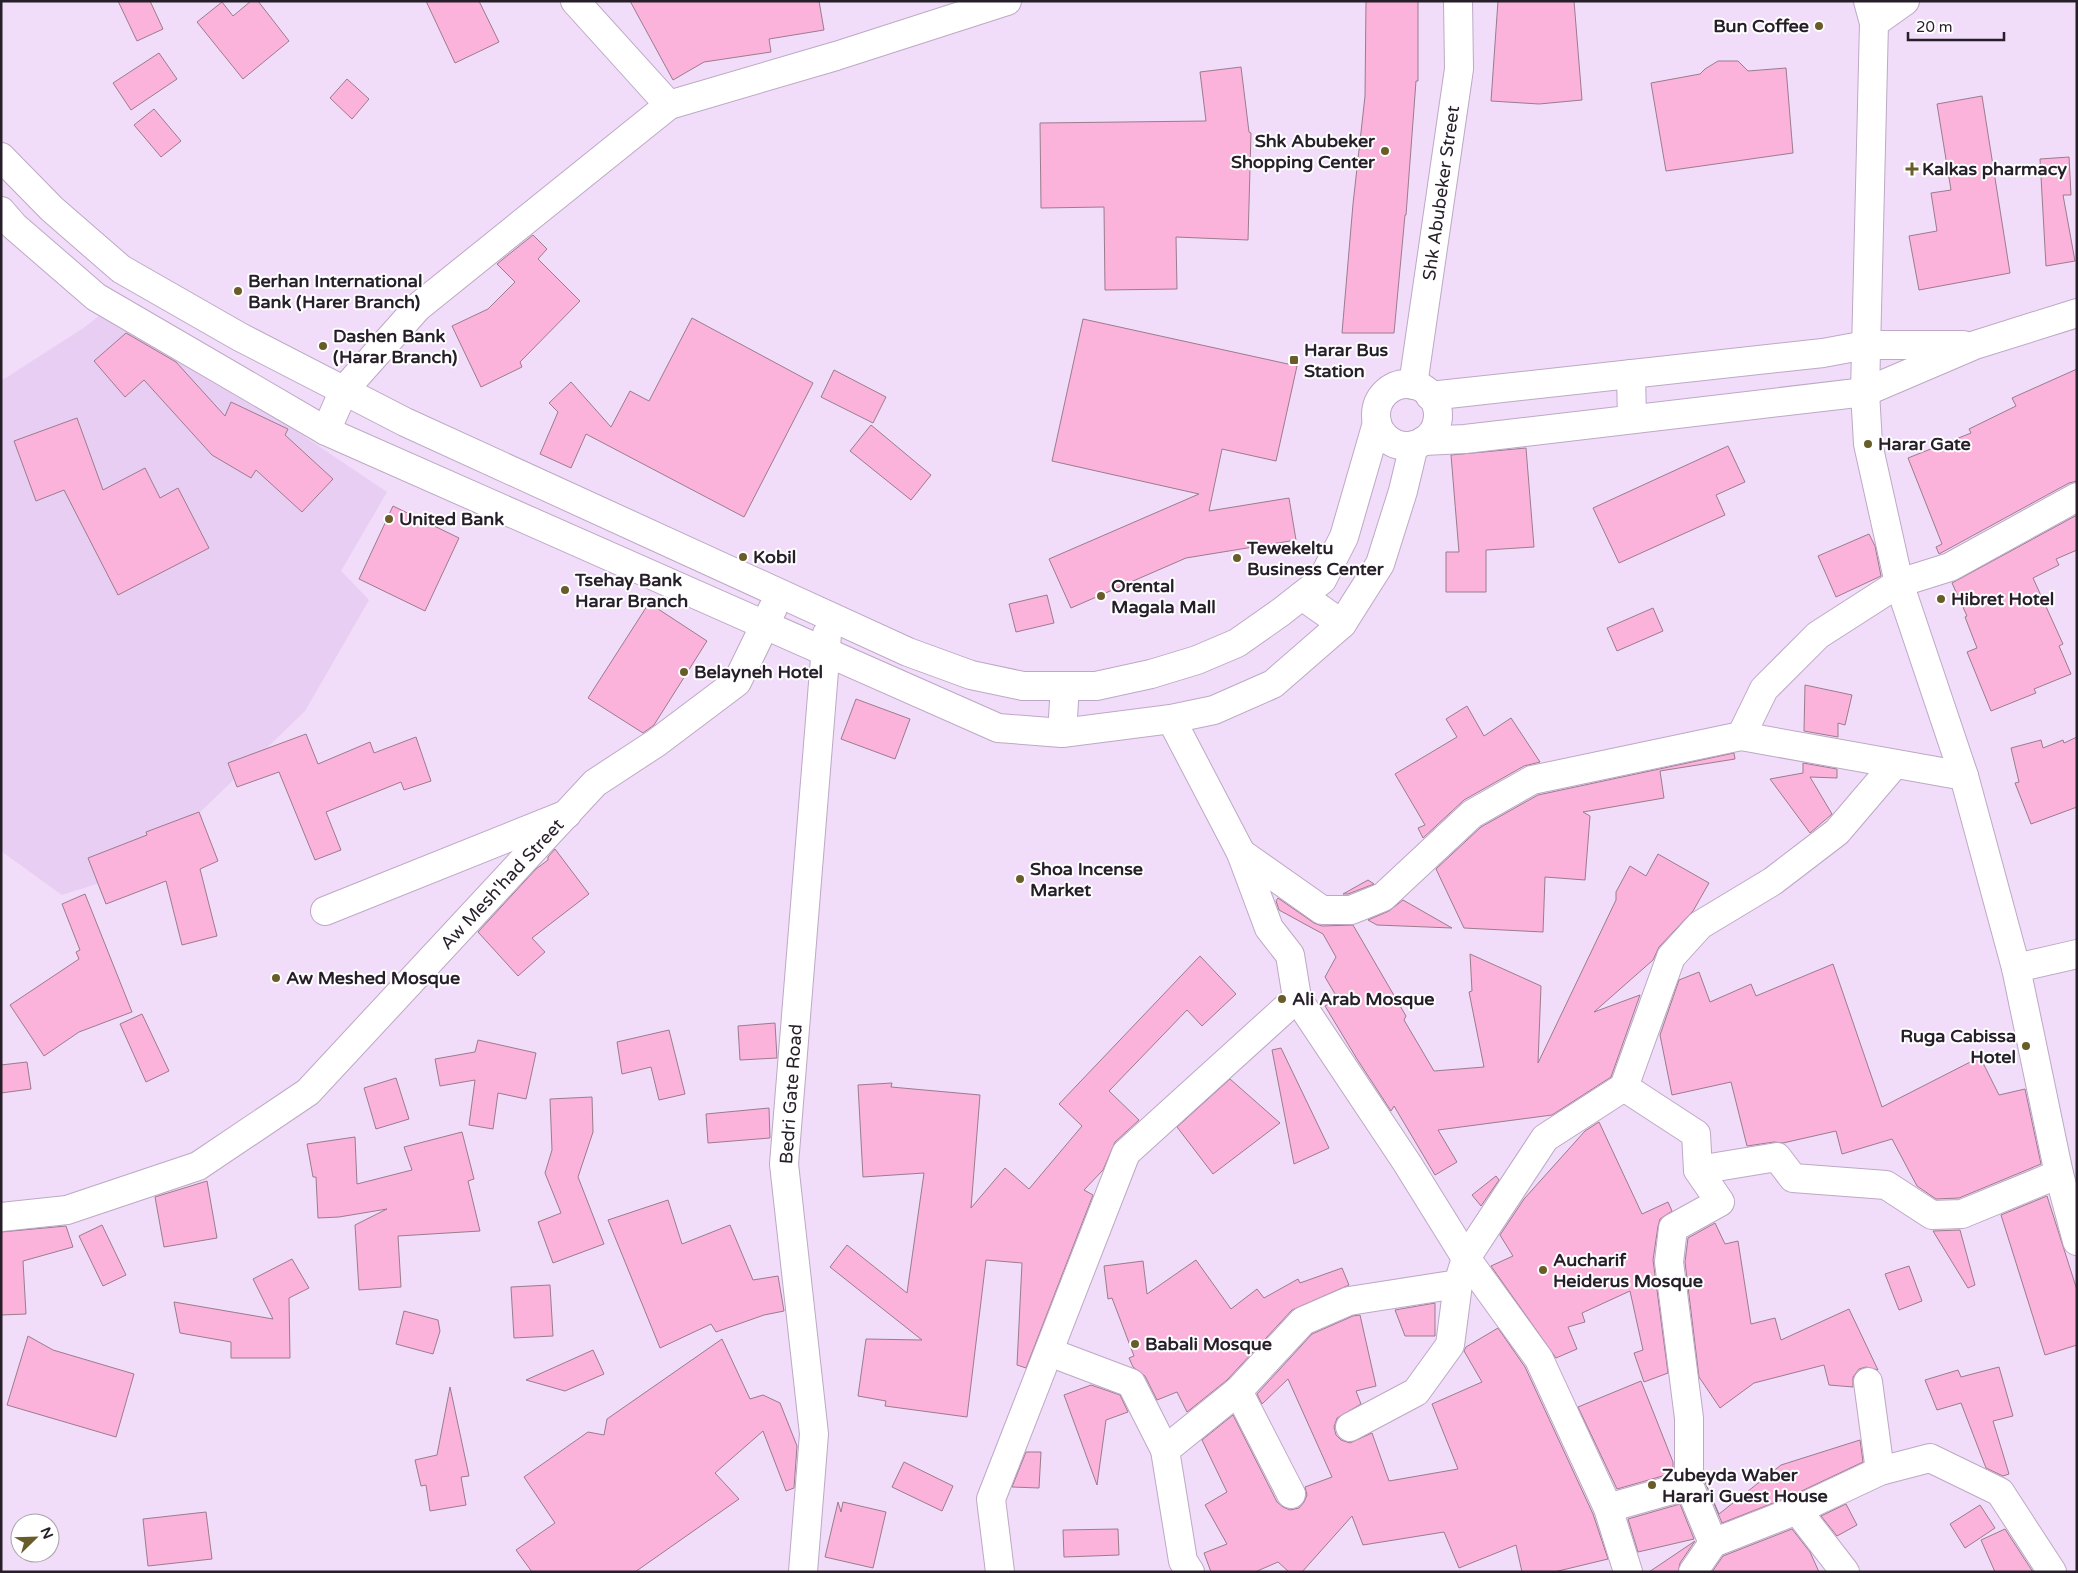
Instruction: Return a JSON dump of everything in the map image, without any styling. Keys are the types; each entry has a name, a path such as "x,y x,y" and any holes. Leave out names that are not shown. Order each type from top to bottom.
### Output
{"street":[{"path":"575,1 669,105"},
{"path":"326,431 344,390 418,307 669,105 873,44 1008,1"},
{"name":"Shk Abubeker Street","path":"1421,390 1459,69 1458,1"},
{"path":"1905,1 1871,12 1865,392 1868,444 1899,584 1964,776 2016,968 2060,1174 2077,1241"},
{"path":"1,157 52,209 121,269 240,337 405,422 908,652 971,675 1023,686 1096,686 1151,674 1197,660 1237,643 1322,580 1344,537 1377,423 1378,403 1384,394 1392,388 1402,385 1421,390 1631,374 1823,353 1866,346 1975,345"},
{"path":"1,211 14,226 96,297 326,431 998,728 1062,733 1171,719 1214,710 1273,684 1342,624 1380,564 1418,443 1431,434 1436,426 1438,415 1436,405 1421,390"},
{"path":"1377,423 1387,439 1404,446 1865,392 1975,345 2077,313"},
{"path":"1631,374 1632,419"},
{"path":"1740,736 1764,689 1818,635 1899,584 1950,567 2077,498"},
{"name":"Aw Mesh'had Street","path":"1,1217 67,1210 198,1166 308,1092 595,784 656,743 737,682 764,624 781,593"},
{"path":"1302,596 1342,624"},
{"name":"Bedri Gate Road","path":"803,1572 814,1434 784,1164 828,615"},
{"path":"1062,733 1065,686"},
{"path":"1171,719 1241,852 1269,928 1290,956 1297,998 1407,1163 1466,1258 1539,1359 1608,1508 1628,1572"},
{"path":"1241,852 1322,910 1351,910 1383,897 1472,814 1532,780 1740,736 1964,776"},
{"path":"1350,1428 1416,1392 1450,1345 1458,1284 1466,1258 1545,1138 1624,1087 1671,957 1700,925 1773,881 1837,832 1895,764"},
{"path":"325,911 567,814"},
{"path":"2016,968 2077,954"},
{"path":"1000,1572 991,1500 1126,1153 1297,998"},
{"path":"1624,1087 1696,1134 1698,1170 1720,1202 1673,1228 1669,1262 1688,1418 1689,1485 1713,1543"},
{"path":"1698,1170 1777,1158 1793,1178 1886,1185 1932,1215 1962,1214 2060,1174"},
{"path":"1165,1450 1238,1391 1303,1321 1349,1301 1458,1284"},
{"path":"1049,1352 1131,1383 1165,1450 1183,1561 1190,1572"},
{"path":"1868,1382 1880,1471"},
{"path":"1238,1391 1291,1494"},
{"path":"1693,1572 1713,1543 1796,1510 1880,1471 1930,1458 2000,1492 2052,1572"},
{"path":"1608,1508 1689,1485"},
{"path":"1796,1510 1845,1572"}],"shaded area":[{"path":"111,307 387,492 341,571 369,600 305,711 140,870 62,895 1,851 1,381 82,329"}],"building":[{"path":"118,1 150,1 163,29 137,41"},
{"path":"251,1 258,1 289,41 243,79 197,22 222,2 233,16"},
{"path":"426,1 479,1 499,42 455,63"},
{"path":"630,1 819,1 824,30 769,39 771,52 704,62 673,80"},
{"path":"1366,1 1418,1 1418,81 1416,81 1406,215 1394,333 1342,333 1353,204 1365,96"},
{"path":"1498,1 1574,1 1582,100 1539,104 1491,101"},
{"path":"159,53 177,79 131,110 113,83"},
{"path":"1718,61 1738,61 1748,71 1786,68 1793,153 1666,171 1651,83 1700,74"},
{"path":"1241,67 1249,132 1251,133 1248,240 1176,237 1177,289 1105,290 1104,207 1041,208 1040,123 1206,121 1200,72"},
{"path":"347,79 369,99 352,119 330,98"},
{"path":"1982,96 2010,273 1919,290 1909,236 1937,231 1931,193 1951,190 1937,104"},
{"path":"154,109 181,141 161,157 134,125"},
{"path":"2069,157 2071,195 2063,195 2075,261 2046,266 2040,159"},
{"path":"533,235 547,249 538,259 580,301 520,362 522,367 481,387 452,326 488,309 515,282 497,264"},
{"path":"692,318 813,383 744,517 586,434 571,468 540,454 558,412 549,403 571,382 611,427 630,391 649,401"},
{"path":"1083,319 1297,366 1276,461 1222,449 1209,511 1289,498 1296,540 1186,558 1071,608 1049,559 1199,494 1052,461"},
{"path":"126,333 176,362 225,416 231,402 288,429 285,435 333,479 302,512 256,470 251,478 212,455 144,380 125,397 94,361"},
{"path":"2077,369 2077,481 2069,483 1939,554 1936,547 1942,544 1908,458 1971,433 1969,429 2016,406 2012,398"},
{"path":"834,370 886,397 873,423 821,397"},
{"path":"77,418 103,490 145,468 160,498 178,488 209,548 118,595 64,490 36,501 14,441"},
{"path":"871,425 931,475 911,500 850,451"},
{"path":"1728,446 1745,482 1716,495 1725,515 1619,563 1593,508"},
{"path":"1526,448 1534,547 1486,550 1486,592 1446,592 1446,552 1459,552 1451,455"},
{"path":"393,506 459,538 425,611 359,579"},
{"path":"2077,515 2077,550 2056,559 2059,565 2033,578 2063,644 2059,646 2071,674 2034,689 2036,693 1991,711 1967,652 1977,648 1965,617 1967,616 1952,583"},
{"path":"1869,534 1875,546 1881,576 1836,597 1818,556"},
{"path":"1047,595 1054,623 1016,632 1009,604"},
{"path":"649,603 707,641 654,725 643,733 588,698"},
{"path":"1653,608 1663,631 1617,651 1607,628"},
{"path":"1805,685 1852,695 1845,725 1838,723 1838,737 1804,731"},
{"path":"856,699 910,719 895,759 841,739"},
{"path":"1467,706 1484,736 1511,718 1540,762 1524,766 1464,800 1423,838 1418,828 1425,825 1395,774 1457,737 1446,719"},
{"path":"306,734 318,764 370,742 374,753 416,737 431,781 404,790 401,782 326,812 341,850 315,860 279,772 237,787 228,763"},
{"path":"2077,737 2077,807 2031,824 2015,783 2019,782 2011,748 2041,740 2043,748 2063,740 2064,743"},
{"path":"1734,753 1735,759 1660,771 1664,798 1583,812 1590,816 1585,880 1545,877 1543,932 1464,928 1436,869 1481,827 1538,795"},
{"path":"1803,763 1837,769 1837,778 1810,777 1832,814 1810,833 1770,779 1803,773"},
{"path":"199,812 218,861 200,869 217,936 182,945 166,881 106,904 88,858 147,835 146,832"},
{"path":"555,849 589,894 532,938 545,952 518,976 478,932 536,869 548,860 548,857"},
{"path":"1658,854 1709,883 1693,911 1659,947 1653,960 1594,1012 1640,995 1611,1077 1552,1115 1438,1130 1457,1162 1435,1175 1394,1106 1391,1111 1325,1006 1338,999 1325,977 1336,957 1323,934 1279,910 1276,901 1278,898 1314,923 1322,926 1353,925 1406,1016 1404,1020 1434,1071 1484,1067 1469,992 1472,991 1470,954 1541,986 1538,1063 1616,900 1616,892 1630,866 1646,876"},
{"path":"1368,880 1374,884 1348,894 1343,894"},
{"path":"85,894 132,1012 79,1032 44,1056 10,1005 79,959 76,952 80,950 62,904"},
{"path":"1403,900 1452,928 1377,925 1368,920 1389,911"},
{"path":"1200,956 1236,994 1202,1026 1187,1010 1109,1091 1139,1120 1115,1142 1103,1170 1084,1190 1093,1195 1026,1368 1017,1365 1022,1263 986,1260 967,1417 885,1406 886,1401 858,1396 866,1339 922,1340 830,1267 847,1245 907,1293 924,1173 863,1177 858,1085 892,1083 891,1087 980,1095 971,1208 1005,1168 1029,1189 1082,1126 1059,1104"},
{"path":"1833,964 1882,1107 1980,1057 1999,1095 2025,1089 2041,1164 1959,1198 1936,1199 1917,1186 1892,1139 1842,1154 1836,1131 1783,1143 1774,1142 1747,1146 1731,1082 1672,1095 1660,1035 1679,980 1699,972 1710,1002 1751,984 1756,996"},
{"path":"142,1014 169,1071 146,1082 120,1024"},
{"path":"775,1023 777,1058 740,1060 738,1026"},
{"path":"669,1030 685,1094 659,1100 651,1067 622,1074 617,1042"},
{"path":"478,1040 536,1053 526,1099 498,1093 493,1129 469,1125 475,1080 440,1086 435,1059 475,1052"},
{"path":"1281,1048 1329,1148 1294,1164 1272,1050"},
{"path":"27,1062 31,1089 1,1093 1,1065"},
{"path":"396,1078 409,1119 376,1129 364,1088"},
{"path":"1230,1079 1280,1123 1213,1174 1177,1127"},
{"path":"592,1097 593,1132 578,1177 604,1244 553,1263 538,1222 561,1213 545,1173 552,1150 550,1099"},
{"path":"769,1108 770,1138 708,1143 706,1114"},
{"path":"1599,1122 1642,1214 1668,1202 1672,1211 1660,1219 1653,1260 1668,1373 1644,1382 1634,1353 1643,1350 1630,1291 1582,1313 1585,1322 1568,1327 1577,1349 1556,1358 1491,1266 1513,1256 1500,1235 1524,1199 1585,1131"},
{"path":"462,1132 474,1179 468,1181 480,1231 398,1236 401,1287 359,1290 355,1225 387,1209 339,1217 318,1218 316,1177 313,1177 307,1144 355,1137 357,1184 412,1170 404,1147"},
{"path":"1496,1176 1499,1180 1481,1206 1472,1195"},
{"path":"207,1181 217,1238 164,1247 155,1197"},
{"path":"2047,1196 2077,1290 2077,1345 2045,1355 2001,1215"},
{"path":"668,1200 682,1244 730,1225 753,1280 778,1276 784,1311 764,1315 716,1332 711,1324 660,1348 608,1220"},
{"path":"1715,1223 1725,1244 1738,1241 1751,1324 1775,1318 1781,1340 1849,1309 1878,1370 1866,1367 1859,1369 1853,1377 1853,1387 1829,1385 1824,1365 1754,1383 1720,1408 1699,1377 1685,1262 1688,1238"},
{"path":"102,1225 126,1275 103,1286 79,1236"},
{"path":"66,1226 73,1247 23,1261 26,1314 1,1315 1,1232"},
{"path":"1960,1230 1975,1285 1968,1288 1933,1231"},
{"path":"292,1259 309,1288 289,1298 290,1358 231,1358 231,1342 180,1333 174,1302 273,1319 253,1279"},
{"path":"1196,1260 1231,1309 1257,1289 1264,1298 1298,1279 1300,1283 1342,1268 1349,1285 1292,1310 1227,1380 1187,1412 1177,1392 1157,1400 1145,1376 1133,1367 1129,1358 1134,1356 1112,1298 1108,1299 1104,1266 1143,1261 1147,1294"},
{"path":"1909,1266 1922,1301 1899,1310 1885,1274"},
{"path":"550,1285 553,1336 514,1338 511,1287"},
{"path":"1435,1303 1435,1336 1405,1336 1395,1310"},
{"path":"404,1311 438,1320 440,1331 433,1354 396,1344"},
{"path":"1360,1315 1376,1386 1356,1391 1361,1404 1337,1418 1334,1427 1336,1435 1341,1440 1350,1443 1372,1433 1389,1481 1458,1469 1432,1404 1482,1382 1464,1351 1466,1347 1498,1328 1525,1367 1593,1514 1608,1559 1554,1572 1522,1572 1516,1545 1459,1568 1444,1532 1363,1545 1352,1516 1302,1572 1289,1572 1278,1562 1255,1572 1211,1572 1204,1553 1227,1544 1205,1505 1227,1492 1202,1440 1233,1415 1277,1502 1290,1510 1299,1508 1307,1495 1305,1487 1332,1477 1288,1379 1262,1404 1257,1394 1312,1334 1353,1316"},
{"path":"28,1336 53,1350 134,1374 116,1437 7,1405"},
{"path":"722,1339 750,1399 763,1395 780,1403 797,1446 794,1488 786,1491 763,1431 715,1473 739,1499 635,1572 532,1572 516,1550 555,1523 524,1477 588,1432 604,1435 607,1419"},
{"path":"593,1350 604,1374 565,1391 526,1380"},
{"path":"1999,1367 2013,1416 1993,1421 2009,1474 2003,1476 1986,1468 1961,1403 1937,1410 1925,1380 1958,1370 1961,1377"},
{"path":"1641,1381 1673,1462 1673,1473 1617,1489 1578,1407"},
{"path":"1091,1385 1120,1395 1128,1412 1106,1420 1097,1485 1064,1395"},
{"path":"450,1387 469,1476 461,1477 466,1505 430,1511 426,1485 421,1486 415,1460 437,1455"},
{"path":"1860,1440 1863,1462 1791,1496 1722,1523 1705,1482 1719,1514 1781,1465"},
{"path":"1026,1452 1041,1452 1039,1488 1012,1487"},
{"path":"904,1462 953,1486 942,1511 892,1487"},
{"path":"838,1502 841,1512 843,1502 886,1512 873,1568 825,1557"},
{"path":"1680,1504 1694,1539 1638,1552 1628,1519"},
{"path":"1846,1504 1857,1525 1837,1536 1821,1516"},
{"path":"1980,1505 1995,1528 1965,1548 1950,1524"},
{"path":"206,1512 212,1559 148,1566 143,1519"},
{"path":"1118,1529 1119,1555 1064,1557 1063,1530"},
{"path":"1792,1529 1810,1552 1819,1572 1712,1572 1723,1556"},
{"path":"2005,1529 2033,1572 1995,1572 1981,1540"},
{"path":"1695,1541 1680,1563 1678,1572 1649,1572"}],"place":[{"name":"Bun Coffee","path":"1819,26"},
{"name":"Shk Abubeker Shopping Center","path":"1385,151"},
{"name":"Kalkas pharmacy","path":"1912,169"},
{"name":"Berhan International Bank (Harer Branch)","path":"238,291"},
{"name":"Dashen Bank (Harar Branch)","path":"323,346"},
{"name":"Harar Bus Station","path":"1294,360"},
{"name":"Harar Gate","path":"1868,444"},
{"name":"United Bank","path":"389,519"},
{"name":"Kobil","path":"743,557"},
{"name":"Tewekeltu Business Center","path":"1237,558"},
{"name":"Tsehay Bank Harar Branch","path":"565,590"},
{"name":"Orental Magala Mall","path":"1101,596"},
{"name":"Hibret Hotel","path":"1941,599"},
{"name":"Belayneh Hotel","path":"684,672"},
{"name":"Shoa Incense Market","path":"1020,879"},
{"name":"Aw Meshed Mosque","path":"276,978"},
{"name":"Ali Arab Mosque","path":"1282,999"},
{"name":"Ruga Cabissa Hotel","path":"2026,1046"},
{"name":"Aucharif Heiderus Mosque","path":"1543,1270"},
{"name":"Babali Mosque","path":"1135,1344"},
{"name":"Zubeyda Waber Harari Guest House","path":"1652,1485"}]}
